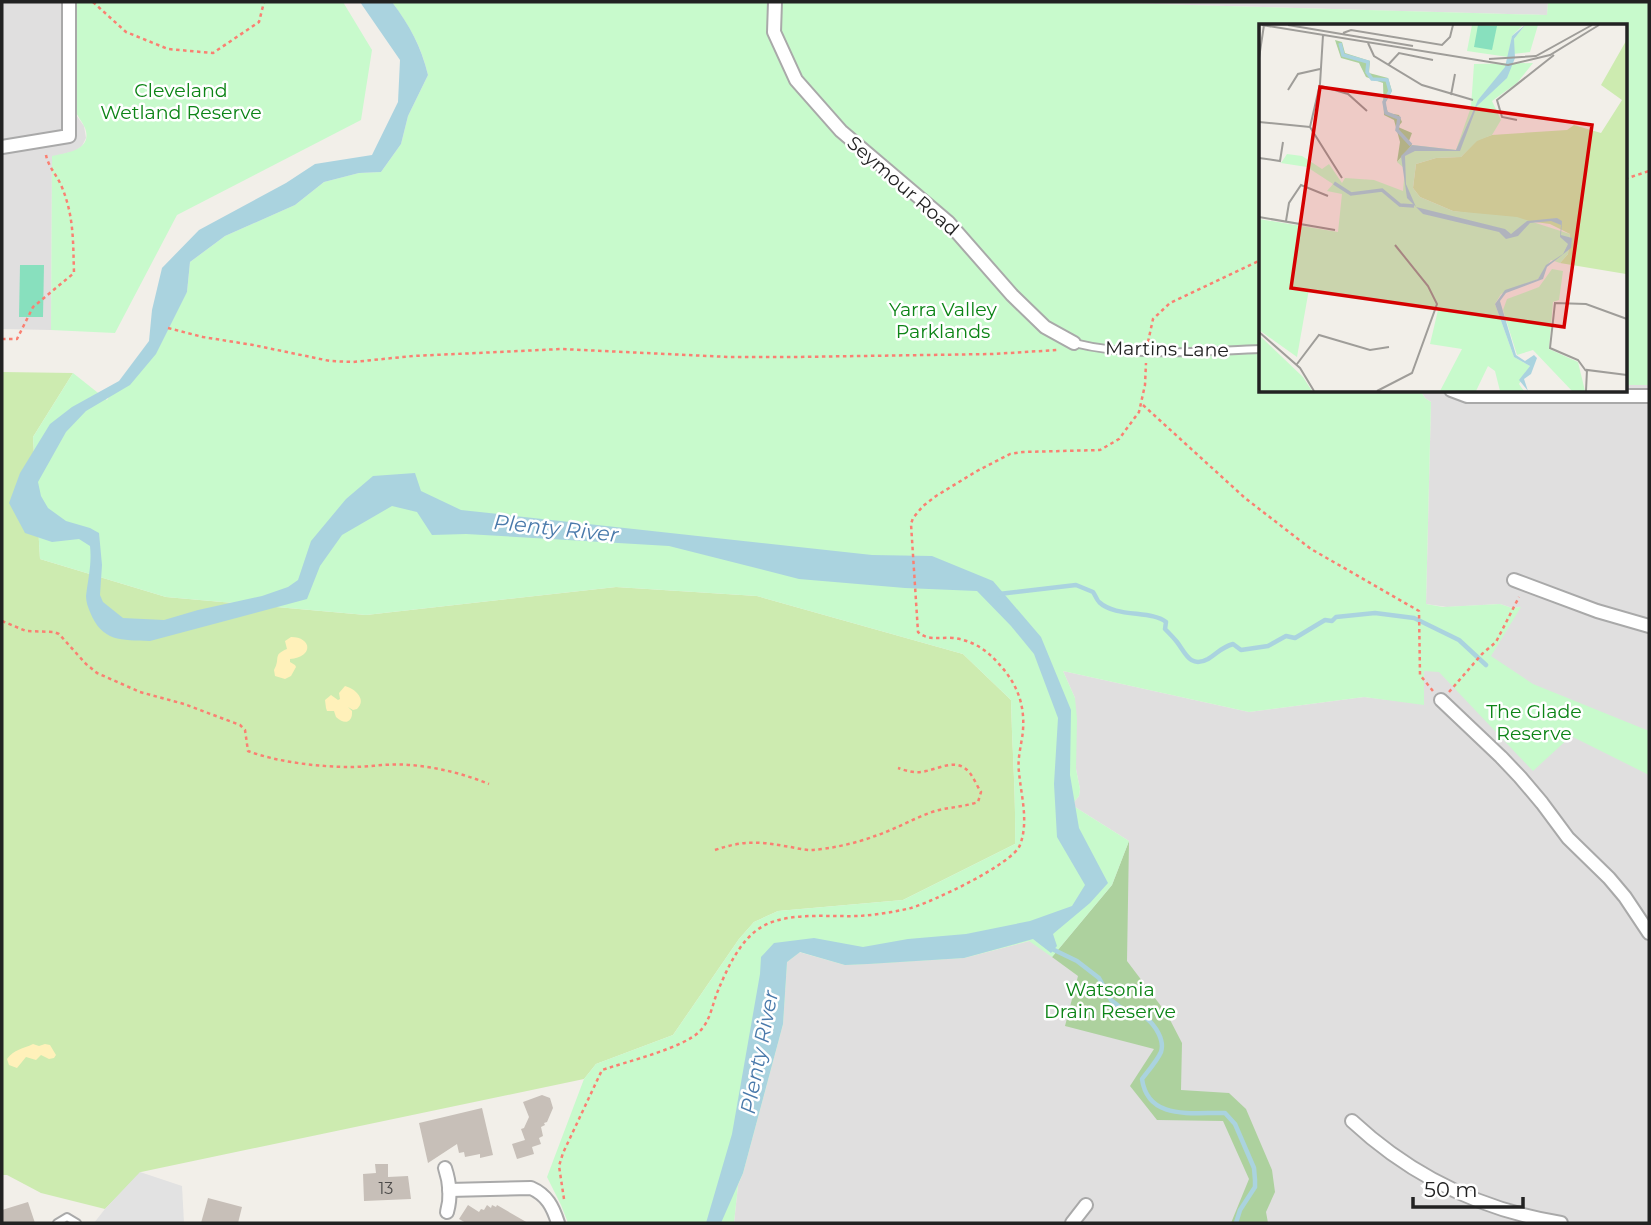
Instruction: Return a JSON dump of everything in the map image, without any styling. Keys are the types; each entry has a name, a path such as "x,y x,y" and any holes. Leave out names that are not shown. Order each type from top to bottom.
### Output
{"street":[{"path":"2,147 69,136 69,2"},
{"name":"Seymour Road","path":"775,2 774,32 796,80 841,131 948,222 1012,295 1045,327 1074,343"},
{"path":"1456,392 1467,396 1649,396"},
{"path":"1519,582 1597,611 1649,626"},
{"path":"1441,700 1520,778 1568,838 1625,897 1649,933"},
{"path":"1352,1121 1391,1154 1453,1191 1507,1212 1562,1223"},
{"path":"445,1168 450,1203 447,1212"},
{"path":"449,1190 531,1188 549,1201 558,1223"},
{"path":"1072,1223 1086,1205"}],"lane":[{"name":"Martins Lane","path":"1074,343 1095,348 1175,352 1259,349"},
{"path":"57,1223 67,1217 77,1223"}],"path":[{"path":"93,2 126,32 168,49 213,52 259,22 264,2"},
{"path":"2,339 17,339 33,307 74,273 72,221 61,185 47,160 43,141"},
{"path":"1626,179 1649,171"},
{"path":"565,1202 559,1166 602,1070 672,1047 700,1031 709,1017 731,964 741,947 757,929 780,919 793,917 862,916 914,907 996,867 1019,848 1024,817 1018,770 1023,728 1020,697 1014,683 981,647 966,640 929,638 918,632 911,524 923,506 936,496 1010,454 1100,450 1119,439 1142,404 1146,351 1153,319 1170,303 1259,261"},
{"path":"169,328 330,361 353,362 413,356 562,349 730,357 993,355 1056,351 1074,343"},
{"path":"1142,404 1245,498 1311,549 1419,611 1420,675 1441,700 1496,642 1519,582"},
{"path":"2,621 26,631 60,634 97,673 140,692 184,704 240,725 245,730 248,751 308,763 351,767 411,765 447,770 489,784"},
{"path":"715,850 746,842 764,842 810,850 832,847 874,837 938,811 968,806 978,802 981,795 969,772 955,764 926,771 911,772 898,768"}],"shaded area":[{"path":"2,2 75,2 76,115 84,126 86,138 82,146 75,151 52,157 51,330 2,329"},
{"path":"1085,2 1548,2 1547,15"},
{"path":"1626,385 1649,385 1649,1223 734,1223 738,1185 783,1024 787,962 799,952 845,965 964,958 1029,941 1129,841 1075,807 1074,802 1080,789 1076,769 1075,698 1063,671 1249,712 1364,697 1424,704 1424,670 1520,607 1512,608 1500,604 1447,607 1426,604 1431,402 1421,392 1626,392"},
{"path":"140,1172 182,1186 184,1223 94,1223 105,1209"}],"green space":[{"name":"Cleveland Wetland Reserve","path":"75,2 343,2 372,50 361,120 177,215 115,333 51,330 52,156 82,146 86,135 74,108"},
{"name":"Yarra Valley Parklands","path":"392,2 1085,2 1547,15 1548,2 1649,2 1649,385 1626,385 1626,24 1259,24 1259,392 1421,392 1431,402 1426,604 1443,607 1500,604 1512,608 1521,607 1491,656 1533,684 1649,731 1649,775 1571,736 1533,771 1439,672 1424,671 1424,705 1364,697 1249,712 1063,671 1075,698 1077,719 1076,769 1080,789 1074,802 1075,807 1129,841 1112,885 1052,957 1029,941 964,958 868,964 845,965 800,952 787,962 783,1024 738,1185 734,1223 568,1223 547,1177 584,1079 596,1064 673,1035 739,939 754,922 778,911 903,900 1015,844 1011,700 963,654 757,596 616,587 366,615 166,597 40,559 33,437 73,373 107,400 187,292 190,262 225,236 295,205 324,182 359,173 381,172 401,144 408,116 428,75 422,54"},
{"path":"20,265 44,265 43,317 19,317"},
{"path":"2,372 73,373 33,437 40,559 166,597 366,615 616,587 757,596 963,654 1011,700 1015,844 903,900 778,911 754,922 739,939 673,1035 596,1064 584,1079 141,1172 105,1209 41,1193 2,1175"},
{"name":"Watsonia Drain Reserve","path":"1129,841 1127,961 1167,1014 1182,1043 1181,1090 1229,1093 1246,1109 1272,1170 1275,1192 1266,1212 1268,1223 1231,1223 1249,1179 1223,1121 1157,1120 1130,1086 1154,1049 1065,1026 1078,976 1052,957 1112,885"}],"sand":[{"path":"291,637 303,640 307,647 303,655 290,659 296,667 291,676 285,679 275,676 274,670 278,655 287,649 285,641"},
{"path":"345,686 356,692 361,702 357,709 348,707 352,715 345,722 336,717 334,711 327,711 325,700 331,695 340,699 339,693"},
{"path":"33,1044 50,1045 56,1055 49,1059 41,1055 36,1060 26,1057 17,1068 9,1065 7,1059 13,1053"}],"water":[{"name":"Plenty River","path":"360,2 392,2 414,37 428,75 408,116 401,144 381,172 359,173 324,182 295,205 225,236 190,262 187,292 156,354 130,385 86,411 66,432 38,482 41,496 48,508 66,521 99,533 102,565 100,595 103,602 123,618 164,620 288,587 298,580 311,541 346,499 373,476 415,473 421,491 461,510 872,555 932,556 993,581 1041,637 1071,710 1070,775 1079,828 1108,883 1090,903 1053,934 1057,946 1051,953 1033,939 964,958 845,965 800,952 787,962 783,1024 743,1173 721,1223 706,1223 732,1134 761,957 774,943 814,938 863,947 908,939 966,934 1030,921 1072,906 1085,885 1057,837 1054,784 1058,718 1034,654 977,591 799,579 669,546 466,534 432,535 417,512 392,506 342,535 320,566 307,599 150,641 130,640 107,634 100,629 90,612 86,596 90,546 79,539 52,542 25,533 9,503 20,473 50,424 72,407 119,381 149,341 152,310 162,268 199,230 286,183 315,164 372,155 398,102 400,60"}],"building":[{"path":"542,1095 550,1098 553,1108 547,1122 541,1127 541,1144 532,1147 534,1154 517,1159 512,1144 525,1140 521,1129 529,1117 523,1102"},
{"path":"482,1108 493,1155 465,1157 464,1152 459,1153 457,1144 428,1163 419,1123"},
{"path":"375,1164 388,1164 388,1177 408,1176 411,1199 364,1201 363,1174 376,1173"},
{"path":"208,1198 242,1207 238,1223 201,1223"},
{"path":"28,1202 35,1223 2,1223 2,1210"},
{"path":"468,1205 479,1212 487,1205 491,1208 492,1205 497,1205 528,1223 466,1223 459,1219"}],"waterway":[{"path":"999,594 1076,585 1093,592 1098,602 1106,607 1160,618 1166,622 1165,629 1189,658 1197,662 1202,662 1233,644 1241,650 1268,646 1286,636 1295,638 1325,620 1375,613 1414,618 1459,640 1486,665"},
{"path":"1050,948 1077,961 1099,978 1111,1000 1130,1015 1144,1017 1156,1029 1162,1043 1161,1052 1142,1079 1153,1102 1162,1108 1186,1113 1225,1113 1235,1124 1254,1168 1255,1180 1255,1187 1240,1210 1236,1223"}],"park label":[{"name":"The Glade Reserve","path":"1534,722"}]}
